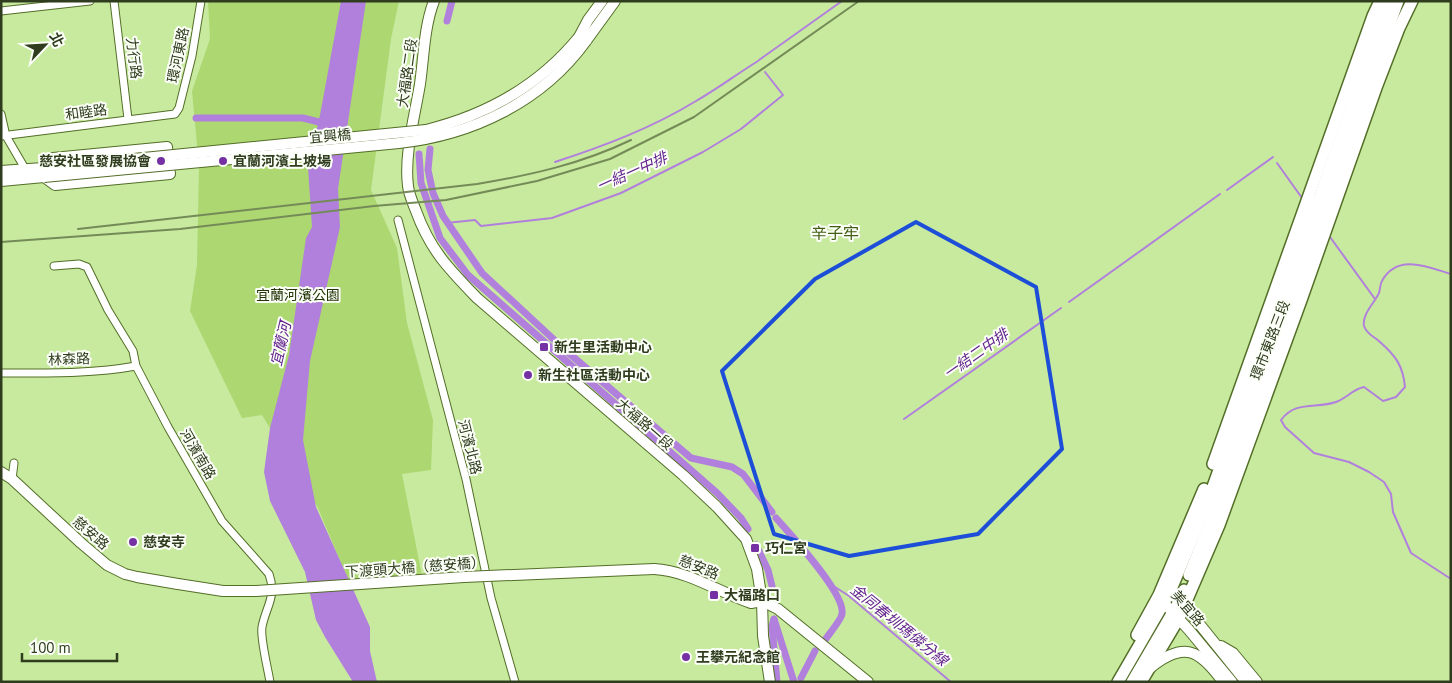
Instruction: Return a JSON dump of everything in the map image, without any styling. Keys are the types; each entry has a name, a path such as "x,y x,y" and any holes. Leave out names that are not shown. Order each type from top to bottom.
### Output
{"main road":[{"path":"1385,6 1398,1"},
{"name":"環市東路三段","path":"1182,603 1219,525 1376,86 1412,1"},
{"name":"環市東路三段","path":"1182,603 1385,6"},
{"name":"環市東路三段","path":"1141,682 1150,669 1169,604 1288,278 1320,196 1385,6"},
{"name":"環市東路三段","path":"1109,682 1169,604 1182,603"},
{"name":"環市東路三段","path":"1118,682 1169,604"},
{"name":"環市東路三段","path":"1132,682 1169,604"}],"street":[{"path":"1,11 90,1"},
{"name":"力行路","path":"114,1 128,119"},
{"name":"環河東路","path":"175,114 192,56 201,1"},
{"name":"大福路二段","path":"409,150 428,21 434,1"},
{"path":"582,39 588,20 602,1"},
{"path":"582,39 615,1"},
{"name":"宜興橋","path":"28,174 426,130 474,116 513,96 554,65 582,39"},
{"path":"1,114 3,136 28,174"},
{"name":"和睦路","path":"3,136 175,114"},
{"path":"167,147 170,174 55,185 43,172 53,158 167,147"},
{"name":"大福路一段","path":"409,150 408,186 413,202 431,246 447,267 477,298 684,476 733,523 746,539 757,569 762,601 763,636 770,682"},
{"path":"1,172 28,174"},
{"path":"1,181 28,174"},
{"name":"河濱北路","path":"398,220 466,479 491,598 515,682"},
{"name":"河濱南路","path":"54,266 79,264 88,267 108,310 133,351 136,366 168,427 222,521 269,574 273,585 270,604 261,629 270,682"},
{"name":"林森路","path":"1,373 72,373 136,366"},
{"path":"12,479 14,463"},
{"name":"慈安路","path":"1,472 12,479 107,565 125,574 178,584"},
{"name":"慈安路","path":"654,568 682,573 751,602 762,601"},
{"name":"下渡頭大橋（慈安橋）","path":"178,584 223,591 256,591 464,577 654,568"},
{"path":"762,601 778,609 868,682"},
{"name":"美宜路","path":"1169,604 1182,603 1246,682"},
{"name":"美宜路","path":"1169,604 1232,682"},
{"name":"美宜路","path":"1217,645 1233,653 1257,682"},
{"path":"1150,669 1164,657 1174,653 1209,654"},
{"path":"1196,653 1209,663 1223,682"}],"highlighted area":[{"path":"916,222 1036,287 1062,449 978,534 849,556 774,534 722,371 815,279"}],"green space":[{"name":"宜蘭河濱公園","path":"208,1 399,1 391,39 371,190 397,248 407,323 433,420 431,470 402,474 422,576 350,584 318,508 262,415 242,418 190,311 197,265 199,166 192,91 210,39"}],"shaded area":[{"path":"341,1 366,1 338,189 340,227 310,361 303,440 316,507 370,627 370,651 377,682 353,682 325,637 316,620 305,572 270,501 264,472 270,428 289,355 306,238 312,227 308,167 320,115"}],"waterway":[{"path":"447,21 452,1"},
{"name":"一結一中排","path":"759,60 842,1"},
{"path":"555,162 610,143 662,120 704,96 758,61"},
{"name":"一結一中排","path":"446,223 475,220 481,226 552,218 621,193 703,152 741,129 783,95 765,72"},
{"path":"196,118 303,118 327,124"},
{"path":"430,149 428,170 433,193 443,216 482,273 564,349 691,458 732,467 743,474 772,512"},
{"path":"419,154 421,183 440,238 468,275 717,493 741,518 748,529"},
{"name":"一結二中排","path":"1227,190 1273,157"},
{"name":"一結二中排","path":"1277,163 1302,198"},
{"name":"一結二中排","path":"1069,302 1220,194"},
{"name":"一結二中排","path":"1330,237 1375,299"},
{"path":"1451,274 1414,264 1396,267 1388,272 1382,281 1379,293 1366,314 1365,329 1390,352 1400,367 1405,387 1396,397 1383,401 1364,387 1336,402 1300,407 1287,414 1281,420 1285,427 1314,453 1349,462 1384,482 1391,494 1393,512 1411,553 1451,579"},
{"name":"一結二中排","path":"904,419 1061,308"},
{"path":"776,518 816,564 827,579 841,605 841,617 825,640"},
{"path":"756,545 768,570 772,586"},
{"name":"金同春圳瑪僯分線","path":"832,585 849,596 951,682"},
{"path":"774,619 794,682"},
{"path":"774,619 772,626 777,682"},
{"path":"801,678 815,651"}],"railway":[{"path":"1,242 180,229 374,206 446,200 537,181 610,159 694,117 859,1"},
{"path":"78,229 477,184 556,168 593,156 631,140"}],"place":[{"name":"慈安社區發展協會","path":"161,161"},
{"name":"宜蘭河濱土坡場","path":"223,161"},
{"name":"新生里活動中心","path":"544,347"},
{"name":"新生社區活動中心","path":"528,375"},
{"name":"慈安寺","path":"133,542"},
{"name":"巧仁宮","path":"755,548"},
{"name":"大福路口","path":"714,595"},
{"name":"王攀元紀念館","path":"686,657"}],"district":[{"name":"辛子牢","path":"835,233"}],"water label":[{"name":"宜蘭河","path":"281,344"}]}
